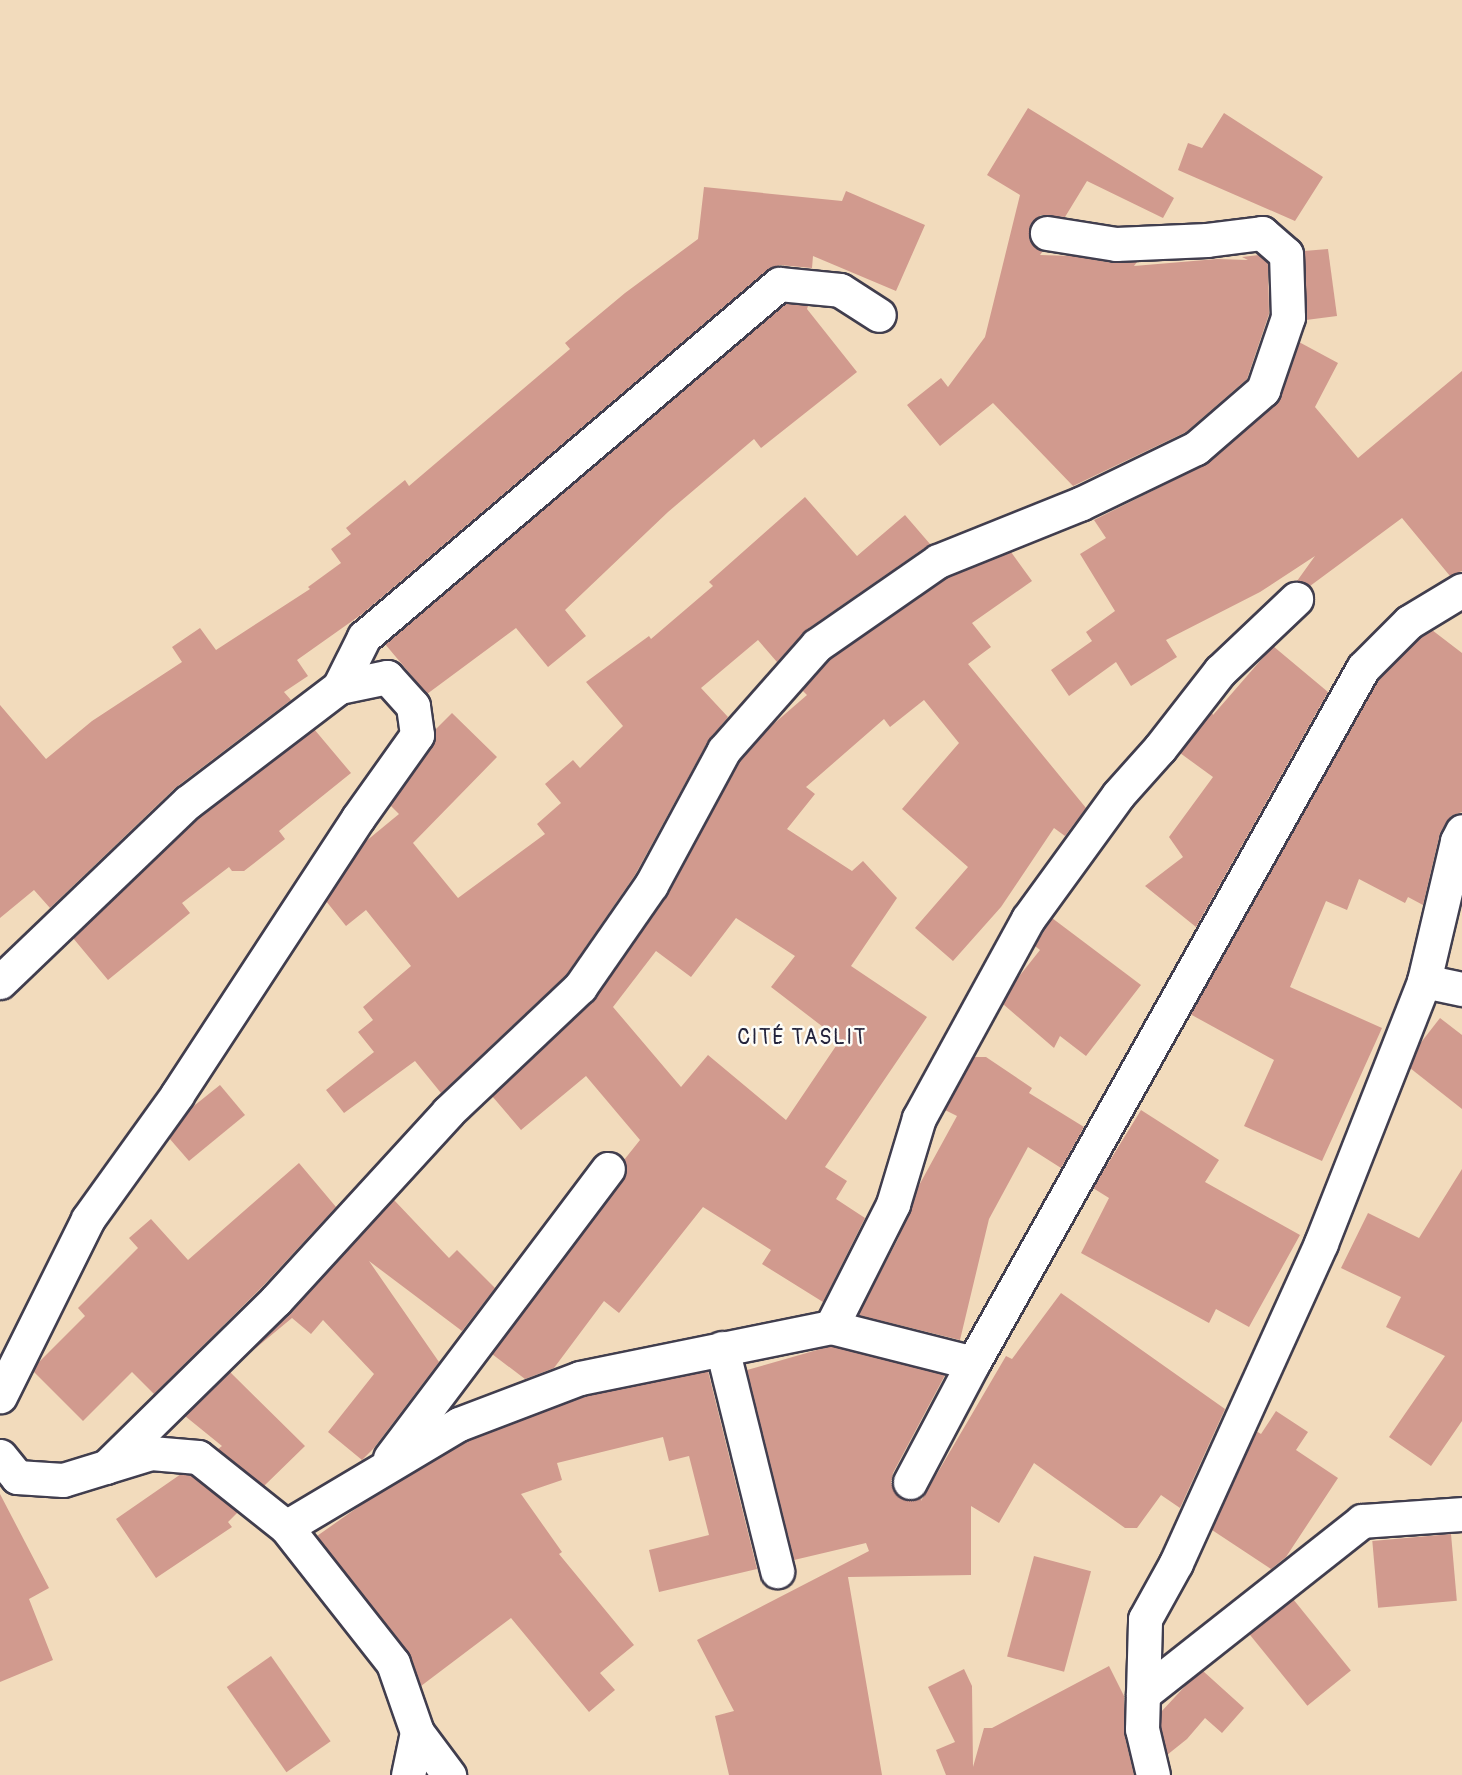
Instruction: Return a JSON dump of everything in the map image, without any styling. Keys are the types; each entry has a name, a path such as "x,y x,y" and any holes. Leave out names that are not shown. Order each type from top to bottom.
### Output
{"street":[{"path":"106,1467 276,1300 448,1112 580,987 651,885 724,750 818,645 938,561 1080,504 1196,448 1263,390 1288,316 1286,254 1262,233 1207,240 1116,244 1047,233"},
{"path":"339,687 363,637 779,284 840,290 879,315"},
{"path":"910,1482 973,1363 1363,668 1409,622 1462,590"},
{"path":"831,1327 893,1204 919,1118 1028,919 1118,795 1160,748 1220,671 1296,599"},
{"path":"0,982 188,802 339,687 387,677 413,706 417,735 358,818 177,1095 88,1219 0,1396"},
{"path":"1153,1775 1142,1729 1145,1619 1176,1563 1321,1243 1424,981 1457,841 1462,831"},
{"path":"1424,981 1462,989"},
{"path":"380,1471 608,1169"},
{"path":"286,1527 459,1424 580,1378 831,1327 973,1363"},
{"path":"722,1348 777,1571"},
{"path":"0,1456 17,1477 63,1480 151,1453 198,1457 286,1527 393,1663 417,1732 449,1775"},
{"path":"1143,1695 1362,1521 1462,1514"},
{"path":"408,1775 417,1732"}],"building":[{"path":"1028,108 1174,198 1163,218 1087,181 1065,217 1041,215 1032,222 1029,239 1035,247 1043,251 1040,255 1073,256 1113,263 1137,262 1134,266 1217,259 1248,260 1242,257 1259,255 1268,263 1269,314 1247,379 1186,432 1073,486 993,403 940,446 907,405 941,378 948,387 985,337 1020,195 987,175"},
{"path":"1224,113 1323,177 1295,221 1178,170 1188,143 1202,148"},
{"path":"704,187 842,201 846,191 925,225 896,291 813,256 812,268 780,265 767,270 362,614 297,660 308,676 284,692 291,700 175,788 50,908 34,890 0,918 0,705 46,759 92,721 182,662 172,647 200,628 216,650 310,589 308,587 341,563 331,549 351,534 346,528 405,480 409,486 570,349 565,343 625,293 698,239"},
{"path":"1328,249 1337,316 1306,320 1304,251"},
{"path":"785,303 808,306 807,309 857,372 761,448 754,439 668,512 565,610 586,636 548,667 516,628 427,694 385,644"},
{"path":"1299,342 1338,363 1315,407 1358,458 1462,371 1462,571 1450,576 1402,518 1310,586 1297,581 1315,556 1260,592 1166,640 1177,657 1131,686 1116,662 1069,696 1051,670 1092,641 1086,632 1115,611 1080,554 1106,538 1094,520 1204,465 1275,404 1281,396"},
{"path":"805,497 857,556 905,515 930,544 806,630 777,662 758,640 701,688 728,717 708,741 635,875 566,975 441,1093 415,1061 344,1113 326,1090 374,1052 358,1032 373,1020 363,1007 411,966 366,910 346,926 326,901 365,842 399,814 390,805 432,746 435,730 452,713 497,757 413,843 458,898 545,834 537,824 561,803 545,784 573,760 580,768 623,726 586,682 649,636 651,639 713,586 709,582"},
{"path":"1011,552 1032,581 972,623 991,647 968,664 1086,808 1065,836 1054,828 1001,907 953,961 915,928 968,867 902,809 959,743 924,700 890,727 884,719 806,787 815,794 787,829 852,871 863,861 897,898 851,966 927,1017 825,1167 847,1181 836,1199 865,1218 823,1302 762,1264 771,1250 703,1207 619,1313 604,1301 554,1368 525,1379 492,1354 623,1180 627,1171 624,1160 640,1140 586,1076 521,1130 492,1096 595,998 668,894 739,761 770,727 807,695 802,690 830,659 947,578","holes":["736,918 795,956 771,987 840,1040 786,1120 708,1055 681,1087 613,1007 656,951 691,977"]},
{"path":"1432,630 1462,653 1462,812 1451,816 1440,833 1423,905 1408,897 1405,903 1359,879 1347,910 1326,901 1290,987 1382,1028 1322,1161 1244,1126 1274,1060 1190,1014 1378,679 1421,637"},
{"path":"1273,646 1328,692 1196,927 1145,886 1183,857 1169,837 1213,777 1180,753 1212,712 1213,715"},
{"path":"314,729 351,773 279,831 285,839 244,871 232,871 229,867 182,903 190,913 108,980 73,938 200,816"},
{"path":"1052,918 1141,985 1086,1056 1060,1036 1054,1048 1003,1004 1017,979 1040,950 1035,946"},
{"path":"1440,1018 1462,1035 1462,1109 1410,1068 1419,1045"},
{"path":"974,1057 986,1057 1032,1088 1029,1093 1084,1127 1061,1168 1028,1147 989,1219 960,1340 858,1315 898,1239 917,1189 957,1116 945,1110"},
{"path":"220,1085 245,1115 189,1161 169,1138 190,1109"},
{"path":"1141,1110 1219,1160 1205,1182 1300,1235 1249,1327 1216,1309 1209,1323 1081,1253 1109,1198 1093,1188"},
{"path":"299,1163 336,1207 262,1287 154,1394 132,1372 83,1421 33,1371 38,1363 85,1316 78,1308 138,1248 129,1238 151,1219 188,1260"},
{"path":"1462,1169 1462,1421 1431,1466 1389,1437 1445,1356 1386,1327 1401,1297 1341,1268 1368,1213 1419,1238"},
{"path":"394,1200 449,1258 457,1250 495,1288 462,1331 369,1261 439,1362 374,1448 362,1460 328,1432 374,1374 323,1320 311,1334 292,1318 245,1357"},
{"path":"1061,1293 1225,1409 1180,1508 1161,1495 1137,1528 1125,1528 1034,1463 999,1523 971,1506 971,1575 848,1577 882,1775 729,1775 715,1716 734,1711 697,1640 869,1551 866,1543 794,1560 747,1370 831,1346 945,1375 893,1473 891,1482 894,1491 901,1498 911,1501 922,1495 921,1501 1006,1356 1012,1359"},
{"path":"708,1371 757,1569 659,1592 649,1550 709,1535 689,1456 669,1461 663,1437 557,1463 562,1480 521,1494 562,1552 559,1554 634,1645 600,1673 615,1690 589,1712 511,1618 421,1686 408,1652 317,1536 371,1498 467,1441 585,1396"},
{"path":"230,1372 305,1446 264,1486 218,1449 222,1446 185,1416"},
{"path":"1276,1411 1308,1432 1296,1450 1338,1478 1286,1557 1271,1569 1212,1530 1256,1431 1261,1434"},
{"path":"181,1474 191,1475 238,1512 228,1522 232,1527 156,1578 116,1519"},
{"path":"0,1494 49,1588 29,1599 53,1660 0,1682"},
{"path":"1451,1534 1457,1601 1378,1608 1372,1541"},
{"path":"1034,1556 1091,1571 1064,1672 1007,1656"},
{"path":"1293,1599 1351,1670 1307,1706 1249,1634"},
{"path":"271,1656 331,1741 286,1772 227,1687"},
{"path":"1109,1666 1124,1696 1124,1733 1134,1775 946,1775 936,1750 955,1742 928,1687 964,1669 972,1686 973,1767 984,1728 992,1728"},
{"path":"1203,1671 1244,1708 1222,1733 1205,1718 1187,1739 1167,1755 1161,1727 1161,1712 1188,1683"}],"district":[{"name":"CITÉ TASLIT","path":"802,1038"}]}
